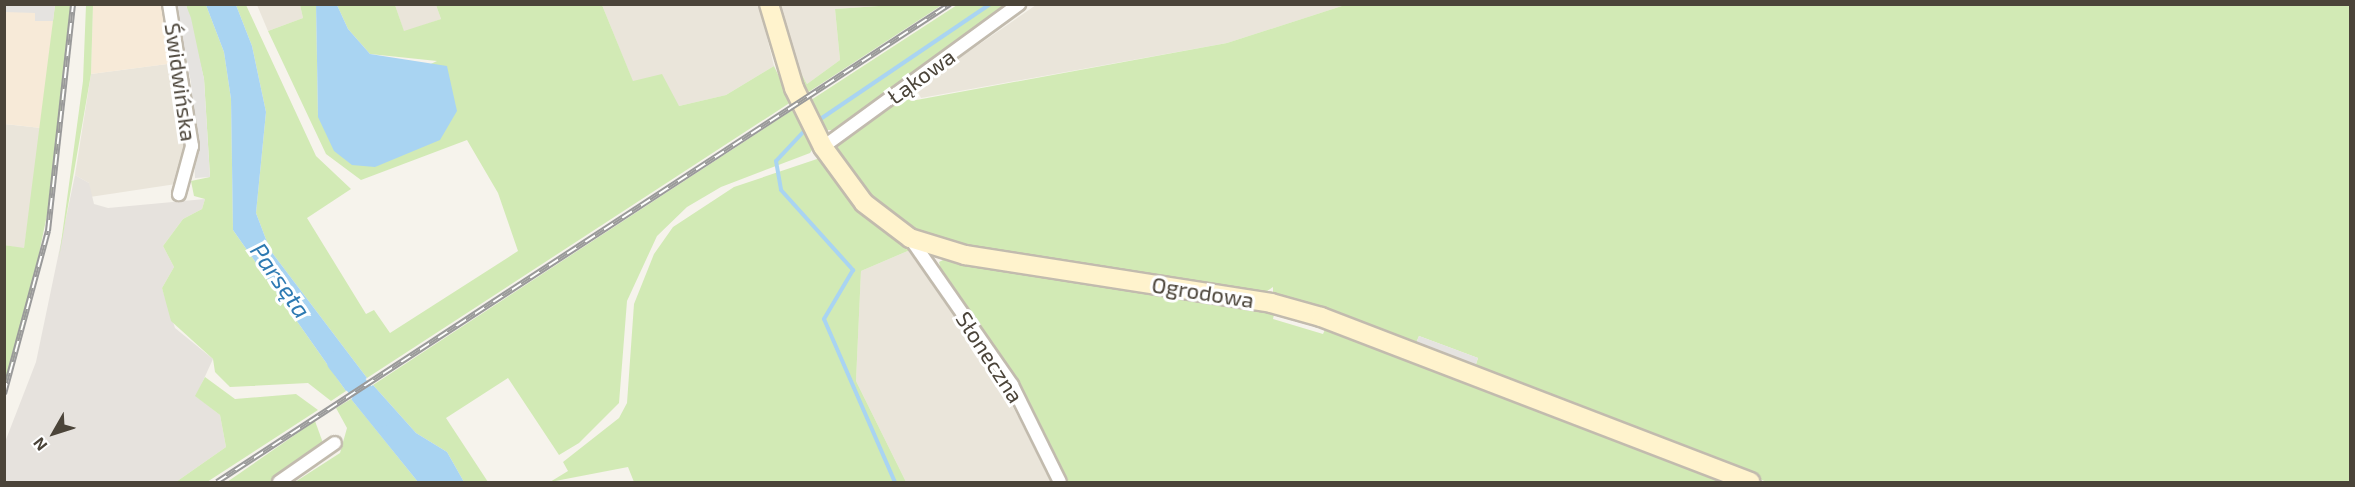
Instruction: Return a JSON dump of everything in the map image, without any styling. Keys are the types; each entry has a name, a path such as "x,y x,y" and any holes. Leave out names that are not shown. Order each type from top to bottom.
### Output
{"street":[{"name":"Świdwińska","path":"169,4 192,146 179,194"},
{"name":"Ogrodowa","path":"769,4 797,95 823,147 864,203 910,238 964,255 1271,303 1321,317 1750,483"},
{"name":"Łąkowa","path":"823,147 1019,4"},
{"name":"Słoneczna","path":"910,238 1012,385 1060,483"},
{"path":"279,483 334,443"}],"shaded area":[{"path":"4,5 55,5 53,21 35,21 35,13 5,12"},
{"path":"5,5 55,5 41,128 5,124"},
{"path":"93,5 163,5 175,63 91,74"},
{"path":"174,5 186,5 204,79 210,177 195,178 191,82"},
{"path":"257,5 300,5 303,18 268,31"},
{"path":"395,5 436,5 441,19 404,32"},
{"path":"602,5 759,5 774,66 726,95 679,106 633,82"},
{"path":"778,5 893,5 835,9 840,60 807,84 787,48"},
{"path":"1036,5 1345,5 1227,43 921,98 916,88"},
{"path":"175,63 187,150 176,184 90,197 89,183 75,175 91,74"},
{"path":"4,124 41,128 24,249 5,245"},
{"path":"75,175 89,183 94,204 108,208 205,199 202,209 183,219 163,246 174,267 162,288 175,328 213,359 196,396 220,415 226,447 176,482 5,482 5,442 36,362"},
{"path":"910,250 995,374 1053,482 906,482 856,381 861,271"},
{"path":"1419,336 1478,358 1475,367 1416,343"}],"green space":[{"path":"55,5 71,5 54,181 26,317 5,387 4,245 24,248"},
{"path":"86,5 93,5 91,74 59,258 83,81"},
{"path":"186,5 206,5 224,52 231,99 233,230 346,391 331,401 308,383 230,387 215,372 213,359 171,321 162,288 174,267 163,246 183,219 202,209 205,199 194,196 191,181 210,177 204,79"},
{"path":"236,5 246,5 316,156 351,189 307,218 366,314 374,310 390,333 518,251 498,193 467,140 361,180 326,154 268,31 303,18 300,5 316,5 318,117 437,61 370,54 348,29 337,5 395,5 404,31 441,19 436,5 602,5 633,81 662,74 679,106 726,95 774,66 791,102 367,378 270,250 256,213 266,112 252,46"},
{"path":"893,5 942,5 804,95 787,48 807,84 840,60 835,9"},
{"path":"957,5 1009,5 837,130 823,130 808,102"},
{"path":"1345,5 2350,5 2350,482 1767,482 1475,367 1478,358 1419,336 1416,343 1273,295 1273,287 1261,295 975,249 906,228 856,185 835,152 836,143 903,95 911,101 1227,43"},
{"path":"794,109 814,147 810,153 721,187 687,207 657,236 627,301 619,403 579,443 559,455 508,378 446,418 488,482 464,482 447,452 416,433 373,385"},
{"path":"820,158 860,209 910,250 861,271 856,381 906,482 634,482 628,467 550,482 568,471 563,462 619,418 627,403 634,304 654,254 673,227 734,187"},
{"path":"949,257 1275,310 1273,319 1323,334 1327,325 1731,482 1066,482 1015,380 941,270 939,262"},
{"path":"205,377 235,399 296,394 318,410 207,482 176,482 226,447 220,415 195,396"},
{"path":"351,399 418,482 295,482 340,453 347,428 336,408"},
{"path":"315,421 323,443 295,465 269,482 227,482"}],"water":[{"path":"316,4 337,5 348,29 370,54 447,66 457,111 440,140 375,167 352,165 334,151 318,117"},
{"path":"206,5 236,5 252,46 266,112 256,213 270,250 367,378 346,391 233,230 231,99 224,52"},
{"path":"373,385 416,433 447,452 464,482 418,482 351,399"}],"waterway":[{"path":"816,122 990,4"},
{"path":"807,128 776,161 781,190 853,270 824,319 895,482"},
{"name":"Parsęta","path":"338,362 381,416"}],"railway":[{"path":"4,394 48,231 73,4"},
{"path":"217,482 950,4"}]}
